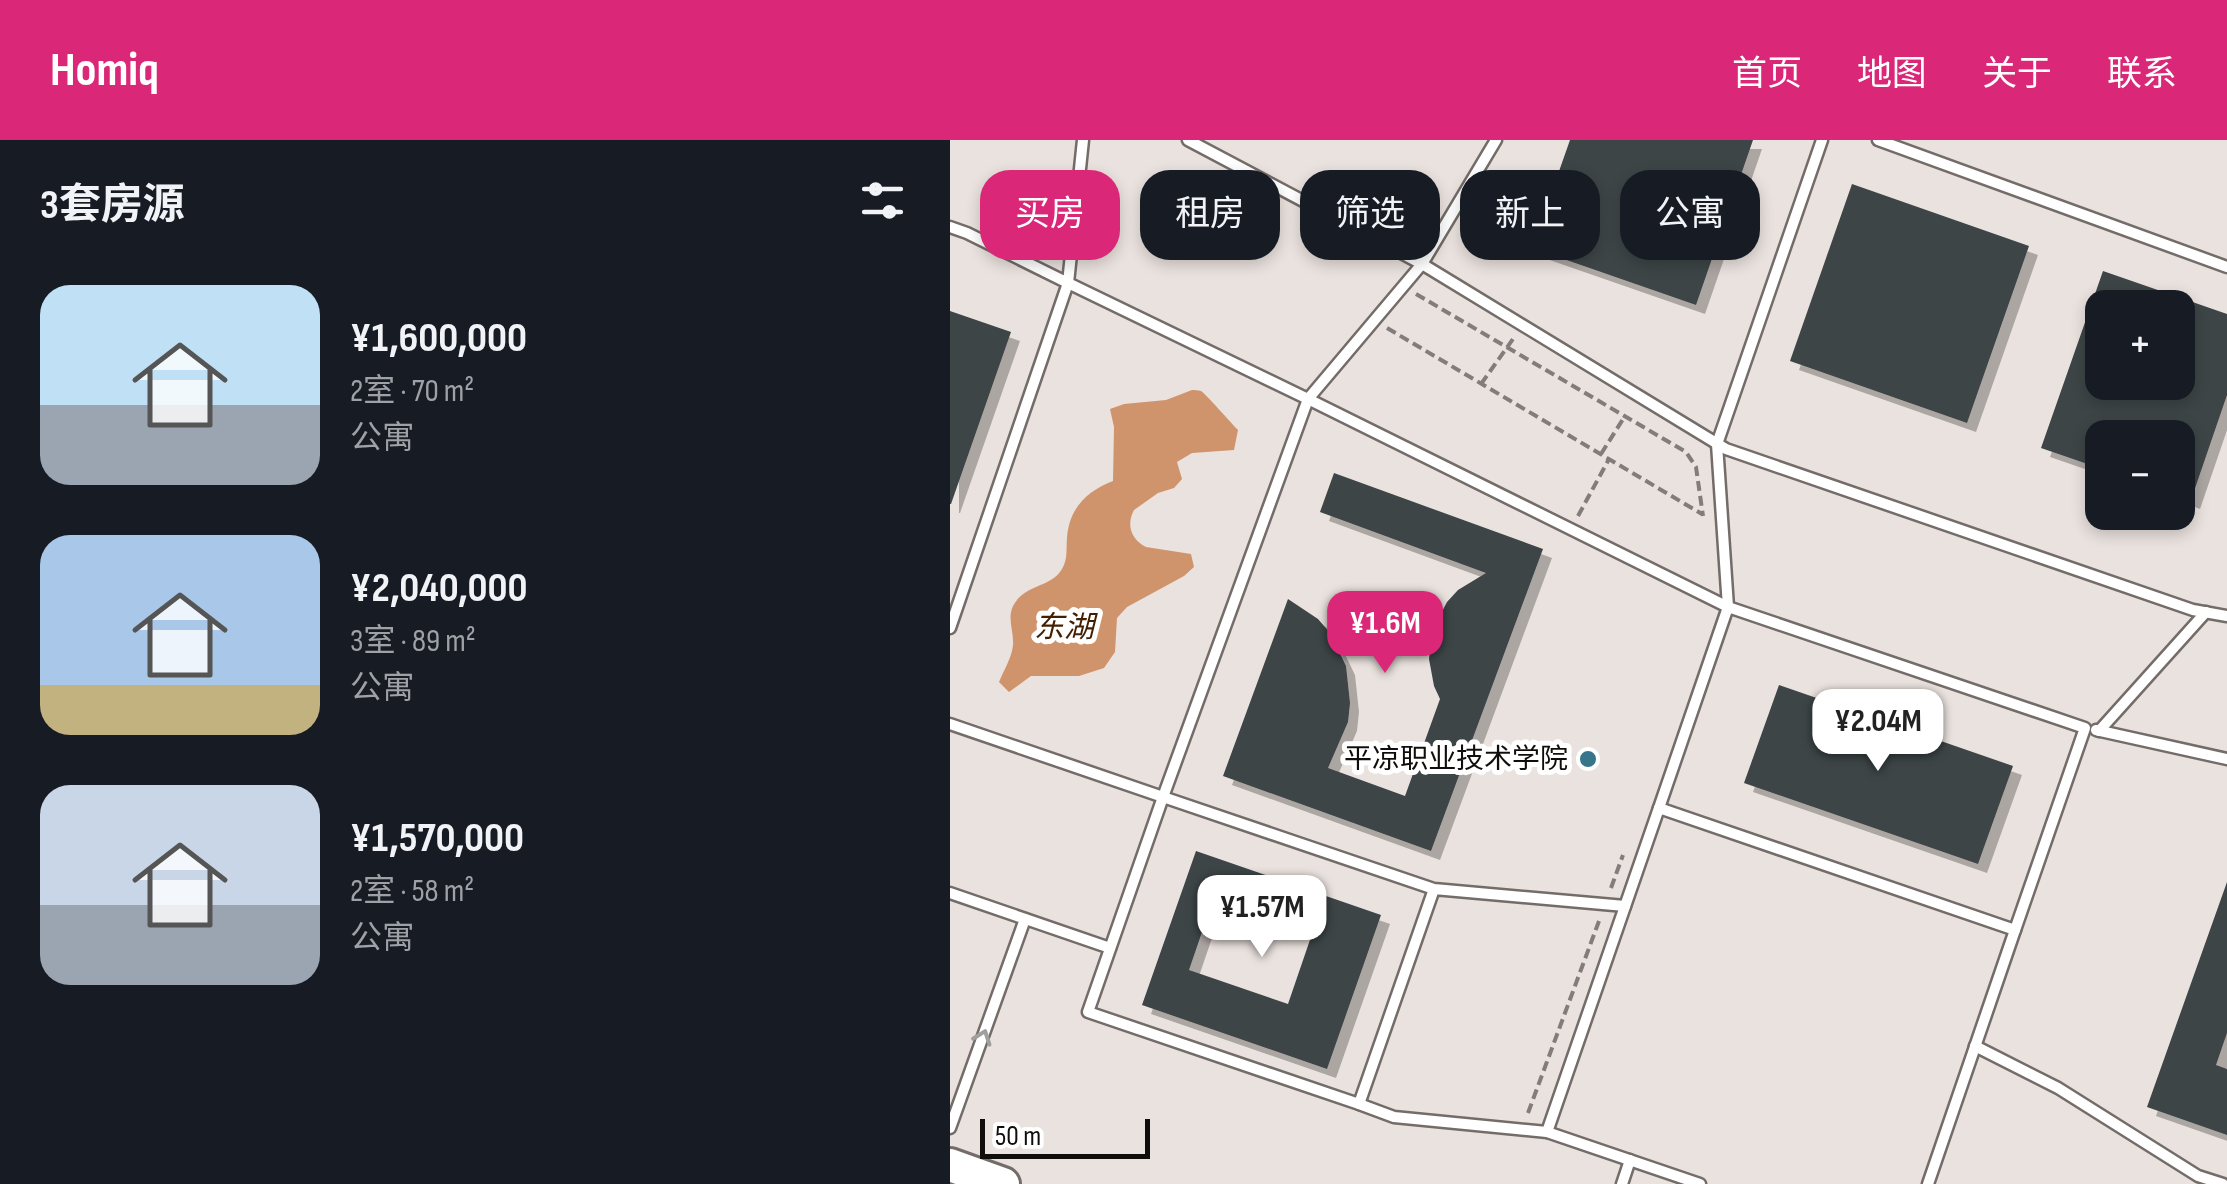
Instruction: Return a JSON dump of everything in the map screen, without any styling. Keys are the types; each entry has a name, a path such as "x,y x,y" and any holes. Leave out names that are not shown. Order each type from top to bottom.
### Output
{"main road":[{"path":"950,1165 1004,1184"}],"lane":[{"path":"950,628 1068,283 1083,140"},
{"path":"1188,140 1422,264 1726,449 2155,597 2227,616"},
{"path":"1496,140 1422,264 1308,400 1162,797 1088,1012 1394,1117 1548,1132 1700,1184"},
{"path":"1548,1132 1728,606 1717,444 1822,140"},
{"path":"1878,140 2227,268"},
{"path":"950,227 1728,606 2085,728 2227,760"},
{"path":"2100,731 2206,612"},
{"path":"950,724 1434,888 1625,906"},
{"path":"1928,1184 2085,728"},
{"path":"1659,808 2016,930"},
{"path":"1360,1104 1434,888"},
{"path":"950,894 1110,948"},
{"path":"950,1128 1025,919"},
{"path":"1975,1046 2058,1088 2198,1176 2224,1184"},
{"path":"1622,1184 1630,1160"}],"path":[{"path":"1404,286 1686,452 1696,467 1705,531"},
{"path":"1374,321 1703,514"},
{"path":"1480,384 1522,325"},
{"path":"1601,454 1624,416"},
{"path":"1571,529 1608,459"},
{"path":"1522,1130 1625,851"}],"water":[{"name":"东湖","path":"1192,390 1203,393 1238,430 1234,450 1192,453 1177,462 1182,479 1174,488 1158,493 1134,510 1130,526 1146,547 1191,554 1194,567 1127,607 1117,618 1115,652 1104,668 1079,676 1031,676 1009,692 999,682 1012,650 1013,606 1062,569 1068,527 1076,509 1095,490 1113,481 1114,427 1110,409 1166,400"}],"building":[{"path":"1570,140 1753,140 1743,170 1620,170 1620,260 1712,260 1696,305 1567,260 1600,260 1600,170 1559,170"},
{"path":"1852,184 2029,246 1967,423 1790,361"},
{"path":"2103,271 2158,290 2096,290"},
{"path":"2195,303 2227,314 2227,395 2195,488 2195,420 2085,420 2085,463 2041,448 2085,322 2085,400 2195,400"},
{"path":"950,311 1011,332 951,504 950,504"},
{"path":"1334,473 1543,549 1431,851 1223,776 1288,599 1318,619 1330,633 1346,666 1348,722 1328,768 1405,796 1440,699 1429,659 1432,631 1458,590 1486,573 1320,512"},
{"path":"1779,685 2013,766 1978,864 1744,783"},
{"path":"1196,851 1381,915 1327,1069 1142,1005","holes":["1214,897 1313,931 1288,1004 1189,970"]},
{"path":"2227,882 2227,1033 2216,1065 2227,1069 2227,1135 2147,1107"}],"place":[{"name":"平凉职业技术学院","path":"1588,759"}]}
